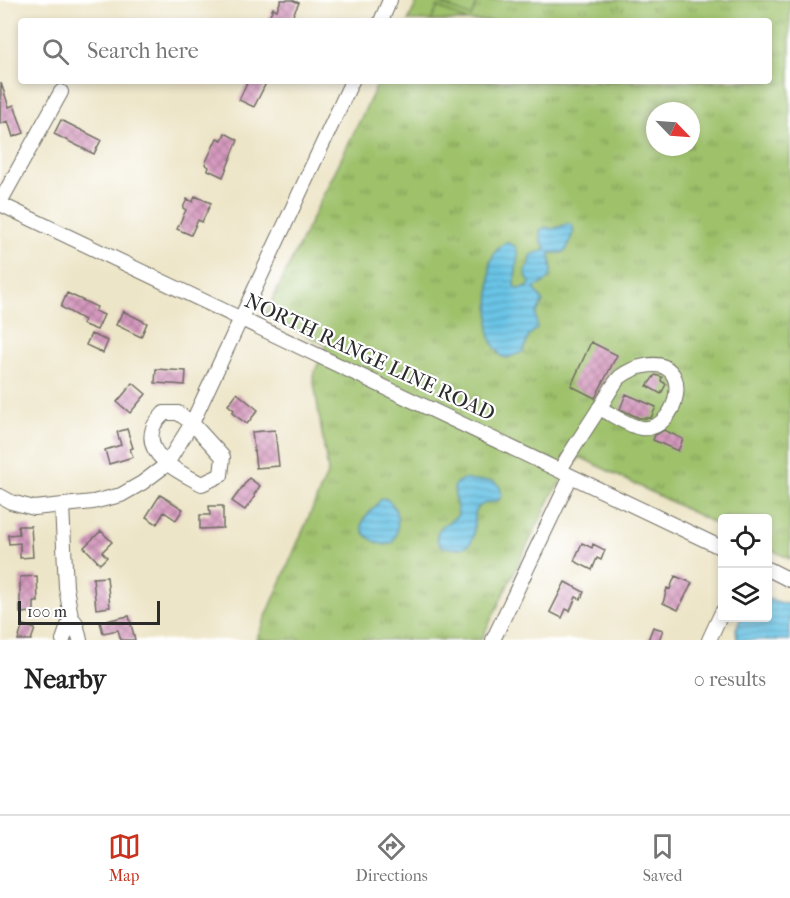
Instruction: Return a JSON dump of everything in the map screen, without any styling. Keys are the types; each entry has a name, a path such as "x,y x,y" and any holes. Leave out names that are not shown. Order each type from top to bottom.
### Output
{"street":[{"path":"382,18 390,0"},
{"path":"0,496 11,502 34,508 93,502 121,495 166,465 192,423 351,84"},
{"path":"0,203 61,92"},
{"name":"NORTH RANGE LINE ROAD","path":"0,203 718,546"},
{"path":"493,640 566,473 599,408 621,376 639,367 653,364 661,365 673,374 676,380 676,392 668,417 648,427 641,428 633,425 599,408"},
{"path":"164,413 178,413 192,423 223,457 221,475 202,484 166,465 152,445 152,429 164,413"},
{"path":"62,506 66,587 71,617 63,640"},
{"path":"772,571 790,580"},
{"path":"71,617 76,623 80,640"},
{"path":"709,640 718,622"}],"green space":[{"path":"418,0 790,0 790,559 772,550 772,514 718,514 718,525 580,457 554,491 481,640 256,640 328,472 313,376 326,345 265,315 378,84 772,84 772,18 409,18"},
{"path":"441,0 471,0 477,3 471,17 440,3"},
{"path":"438,7 461,18 432,18"}],"water":[{"path":"571,224 574,230 567,249 562,253 550,253 551,274 546,281 534,288 543,302 536,314 537,328 529,336 523,352 507,358 501,356 489,334 490,264 495,252 506,242 516,247 518,255 514,286 517,289 528,287 530,283 525,270 530,264 531,255 547,249 541,241 540,231 545,227 553,229"},
{"path":"463,479 493,481 500,487 502,495 499,500 484,504 477,509 474,534 468,545 462,548 444,547 438,542 437,534 441,527 458,515 454,489 456,483"},
{"path":"384,498 393,505 397,517 397,530 393,542 386,545 368,537 362,527 365,517"},
{"path":"772,600 790,605 790,640 737,640 736,629 739,622 772,622"}],"building":[{"path":"281,0 292,0 299,3 292,18 268,18 273,8 277,10"},
{"path":"1,83 9,107 14,105 24,133 13,137 8,121 0,124"},
{"path":"247,84 266,84 254,107 239,100"},
{"path":"61,120 101,140 94,154 54,134"},
{"path":"225,133 238,140 223,177 208,170 209,167 205,164 217,138 222,140"},
{"path":"195,196 211,203 202,222 198,220 191,235 177,229 186,210 183,208 187,199 193,202"},
{"path":"67,293 97,307 95,311 104,315 97,330 82,324 84,320 61,307"},
{"path":"123,311 147,323 141,337 116,325"},
{"path":"91,334 108,341 103,353 86,345"},
{"path":"591,342 617,355 595,398 571,386"},
{"path":"156,369 186,371 185,385 155,383"},
{"path":"655,375 662,377 661,381 666,384 661,394 647,386"},
{"path":"133,383 146,394 130,413 117,402"},
{"path":"237,393 258,410 247,424 232,413 234,410 228,405"},
{"path":"626,394 656,407 651,418 639,418 620,409"},
{"path":"127,429 133,448 130,449 133,457 109,464 105,450 121,445 117,432"},
{"path":"275,430 279,466 256,468 252,432"},
{"path":"664,430 683,439 678,451 653,440 655,435"},
{"path":"249,478 260,486 245,510 232,501"},
{"path":"160,495 183,509 176,520 164,512 157,524 146,517"},
{"path":"209,506 223,506 223,528 200,529 200,515 210,515"},
{"path":"18,526 31,526 33,557 20,558 20,543 9,544 8,535 19,534"},
{"path":"101,531 112,542 102,552 107,557 100,564 84,547"},
{"path":"582,543 592,548 593,544 605,550 601,560 597,558 592,570 574,561"},
{"path":"37,576 38,602 34,602 34,612 20,613 20,577"},
{"path":"675,576 692,583 678,610 663,603 667,588 670,589"},
{"path":"107,577 110,607 96,609 93,578"},
{"path":"565,582 584,592 581,599 576,597 570,611 566,609 562,618 550,612"},
{"path":"129,616 135,640 121,640 118,630 103,633 100,622"},
{"path":"23,625 35,629 31,640 18,640"},
{"path":"653,627 663,630 659,640 648,640"}]}
